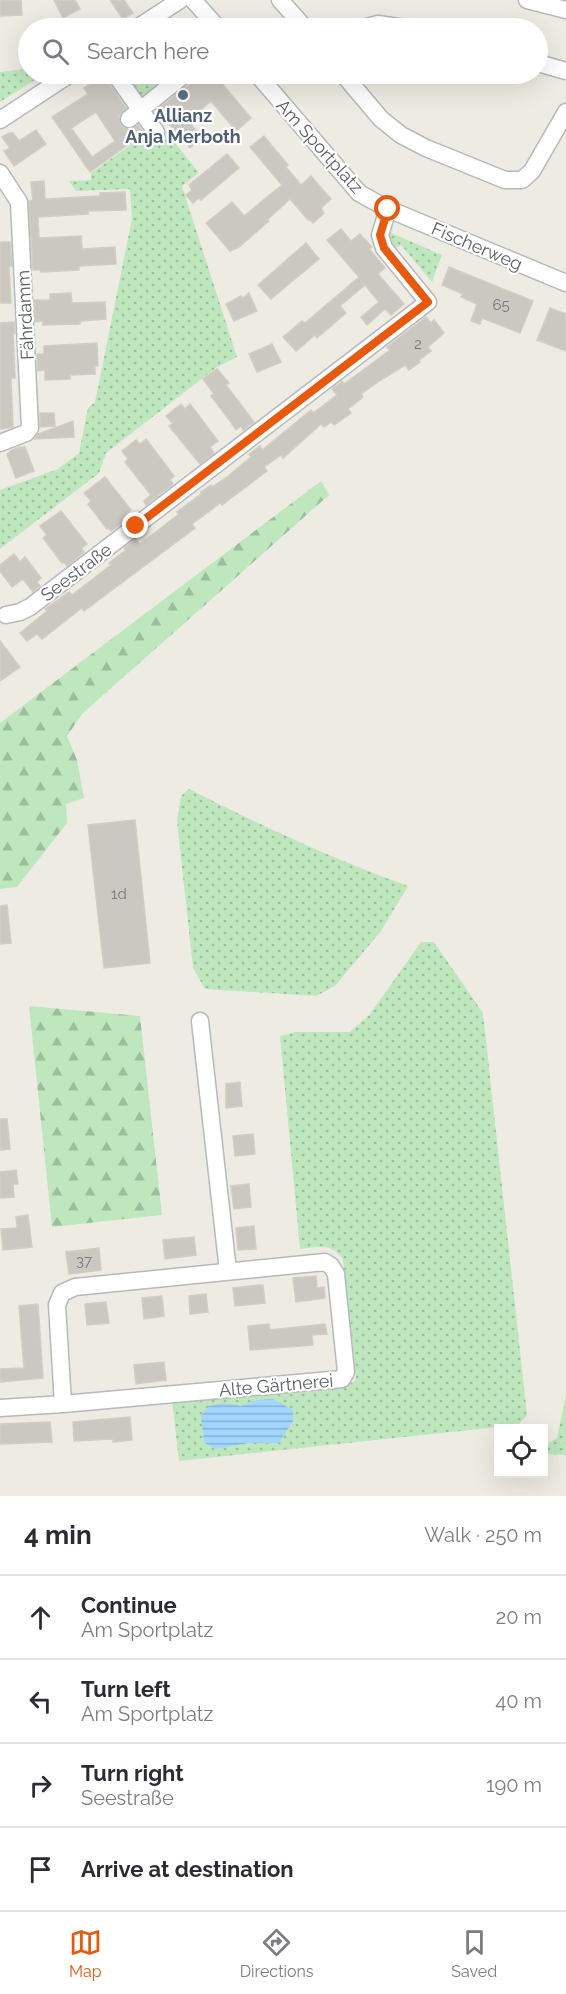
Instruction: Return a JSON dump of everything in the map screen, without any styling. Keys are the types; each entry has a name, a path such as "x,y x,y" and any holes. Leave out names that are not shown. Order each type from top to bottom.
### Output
{"street":[{"path":"152,18 180,0"},
{"path":"193,0 209,18"},
{"path":"280,0 295,18"},
{"path":"527,0 566,10"},
{"path":"548,66 566,71"},
{"path":"0,120 55,84"},
{"path":"120,84 135,115 156,132"},
{"path":"135,115 173,84"},
{"name":"Am Sportplatz","path":"266,84 359,193 388,209"},
{"path":"351,84 381,119 401,135 434,152 505,180 522,180 532,171 566,112"},
{"name":"Fährdamm","path":"0,173 19,202 30,428 26,433 0,443"},
{"name":"Fischerweg","path":"388,209 566,283"},
{"name":"Seestraße","path":"6,615 30,607 428,302 384,248 380,235 388,209"},
{"path":"200,1021 228,1271"},
{"name":"Alte Gärtnerei","path":"0,1408 63,1404 342,1379 346,1372 336,1274 325,1262 75,1287 62,1293 57,1305 63,1404"}],"green space":[{"path":"18,70 18,84 28,84 0,102 0,72"},
{"path":"163,84 148,96 136,92 131,85"},
{"path":"160,124 199,173 182,186 237,357 217,367 106,453 99,473 0,549 0,490 58,469 79,453 88,408 95,402 132,219 130,189 76,191 69,181 91,180 91,173"},
{"path":"389,232 442,255 432,282 401,245 392,251"},
{"path":"321,481 329,495 83,713 67,736 77,760 84,798 66,804 67,823 17,887 0,889 0,723"},
{"path":"189,789 297,841 408,886 381,931 335,986 316,996 205,989 193,968 177,821 181,796"},
{"path":"421,942 434,942 483,1013 527,1415 519,1424 494,1424 494,1428 179,1461 172,1400 348,1384 355,1381 343,1259 329,1248 300,1249 280,1036 295,1032 350,1032 370,1014"},
{"path":"29,1006 140,1016 162,1215 52,1227"},
{"path":"566,1395 566,1455 548,1454 548,1444 557,1438"}],"water":[{"path":"273,1399 293,1410 293,1421 279,1443 248,1443 215,1449 204,1442 201,1416 209,1406 225,1403 241,1406 257,1400"}],"building":[{"path":"0,0 21,0 22,15 0,16"},
{"path":"54,0 75,0 80,9 63,18"},
{"path":"110,0 124,0 133,13 122,18"},
{"path":"90,84 109,84 126,108 119,116 121,125 130,129 138,125 144,133 90,172 52,117 88,94 84,88","holes":["96,112 115,141 92,157 71,128"]},
{"path":"190,84 224,84 251,118 236,131 211,101 188,121 202,137 190,148 157,110"},
{"path":"36,130 46,144 14,166 4,151 10,148 2,137 13,133 19,141"},
{"path":"264,136 301,185 311,176 331,199 321,208 324,213 313,223 290,199 239,247 230,251 206,223 232,202 244,216 282,185 250,147"},
{"path":"227,154 239,168 201,200 199,198 193,203 186,195 192,190 189,185"},
{"path":"44,181 45,199 100,196 100,193 125,192 126,210 88,211 88,214 38,217 39,238 81,236 82,249 115,247 116,264 79,266 79,270 41,272 33,270 29,201 33,200 31,182"},
{"path":"341,229 351,241 360,234 372,247 369,249 385,268 378,274 404,304 391,315 385,309 367,325 361,317 379,302 365,285 340,306 346,313 317,338 315,335 296,351 283,337 302,321 305,323 359,277 327,240"},
{"path":"0,242 10,242 11,303 0,303"},
{"path":"306,243 319,259 271,299 258,285"},
{"path":"449,267 533,301 520,333 482,318 480,324 471,321 477,304 461,297 463,294 442,285"},
{"path":"71,293 72,303 105,302 106,319 80,321 80,324 43,325 43,321 35,322 34,300 50,300 50,294"},
{"path":"249,293 257,311 234,321 226,304 241,296 243,298"},
{"path":"550,308 566,314 566,351 537,340"},
{"path":"426,317 431,323 434,320 444,333 428,347 431,351 419,360 420,362 409,370 405,365 361,394 363,397 348,409 351,413 334,425 331,422 324,427 321,424 283,458 281,455 264,467 267,471 192,524 195,528 84,611 82,608 42,639 37,634 27,641 20,633 47,611 45,609 69,592 72,595 111,565 109,563 126,550 124,548 136,539 140,544 179,514 177,512 201,492 227,477 251,457 249,454 260,446 262,450 311,410 313,413 337,395 332,389 342,381 344,384 390,350 387,347"},
{"path":"14,322 15,378 11,378 13,427 0,429 0,323"},
{"path":"97,343 98,366 95,366 95,374 70,375 70,379 45,380 45,370 38,371 37,354 44,354 44,346"},
{"path":"272,344 281,362 257,372 249,354"},
{"path":"217,369 229,383 226,385 254,422 243,430 241,426 236,430 211,396 214,394 203,379"},
{"path":"181,404 185,409 190,404 218,441 210,447 214,453 200,464 169,426 173,424 166,416"},
{"path":"40,413 54,413 55,426 40,427"},
{"path":"73,421 74,437 35,439 38,434"},
{"path":"146,439 174,476 170,480 173,484 146,505 144,501 151,495 125,462 128,459 122,451 136,440 140,444"},
{"path":"20,447 25,447 34,471 16,478 7,454"},
{"path":"105,477 131,510 126,514 129,518 111,531 88,504 91,501 84,493"},
{"path":"61,511 87,544 81,548 84,552 67,566 64,562 62,563 43,538 47,535 40,526"},
{"path":"14,554 20,562 25,557 41,578 37,582 40,586 33,592 23,579 12,587 0,571 0,565"},
{"path":"0,641 20,667 0,681"},
{"path":"135,820 150,963 104,968 88,825"},
{"path":"7,905 11,943 0,944 0,906"},
{"path":"240,1082 242,1106 226,1108 226,1084"},
{"path":"0,1119 7,1119 10,1149 0,1150"},
{"path":"253,1134 255,1154 235,1156 233,1136"},
{"path":"16,1170 18,1184 13,1184 14,1197 0,1198 0,1172"},
{"path":"249,1184 251,1207 234,1209 231,1186"},
{"path":"28,1215 32,1247 3,1250 1,1229 17,1228 16,1217"},
{"path":"254,1226 256,1249 238,1250 236,1228"},
{"path":"194,1237 196,1255 165,1259 163,1240"},
{"path":"99,1248 101,1270 69,1274 66,1252"},
{"path":"316,1276 317,1288 324,1287 325,1298 296,1302 293,1278"},
{"path":"263,1285 265,1303 235,1306 233,1288"},
{"path":"206,1294 208,1312 190,1314 189,1296"},
{"path":"162,1296 164,1316 144,1319 142,1298"},
{"path":"106,1302 109,1323 87,1325 85,1304"},
{"path":"38,1304 43,1378 0,1382 0,1369 24,1368 19,1306"},
{"path":"269,1324 270,1330 325,1324 327,1334 312,1335 313,1345 250,1350 248,1326"},
{"path":"164,1362 166,1380 136,1384 134,1365"},
{"path":"130,1417 132,1440 74,1441 73,1422"},
{"path":"50,1422 52,1442 0,1444 0,1424"}],"place":[{"name":"Allianz Anja Merboth","path":"183,95"}],"route":[{"path":"136,526 428,302 384,248 380,235 388,209"}]}
